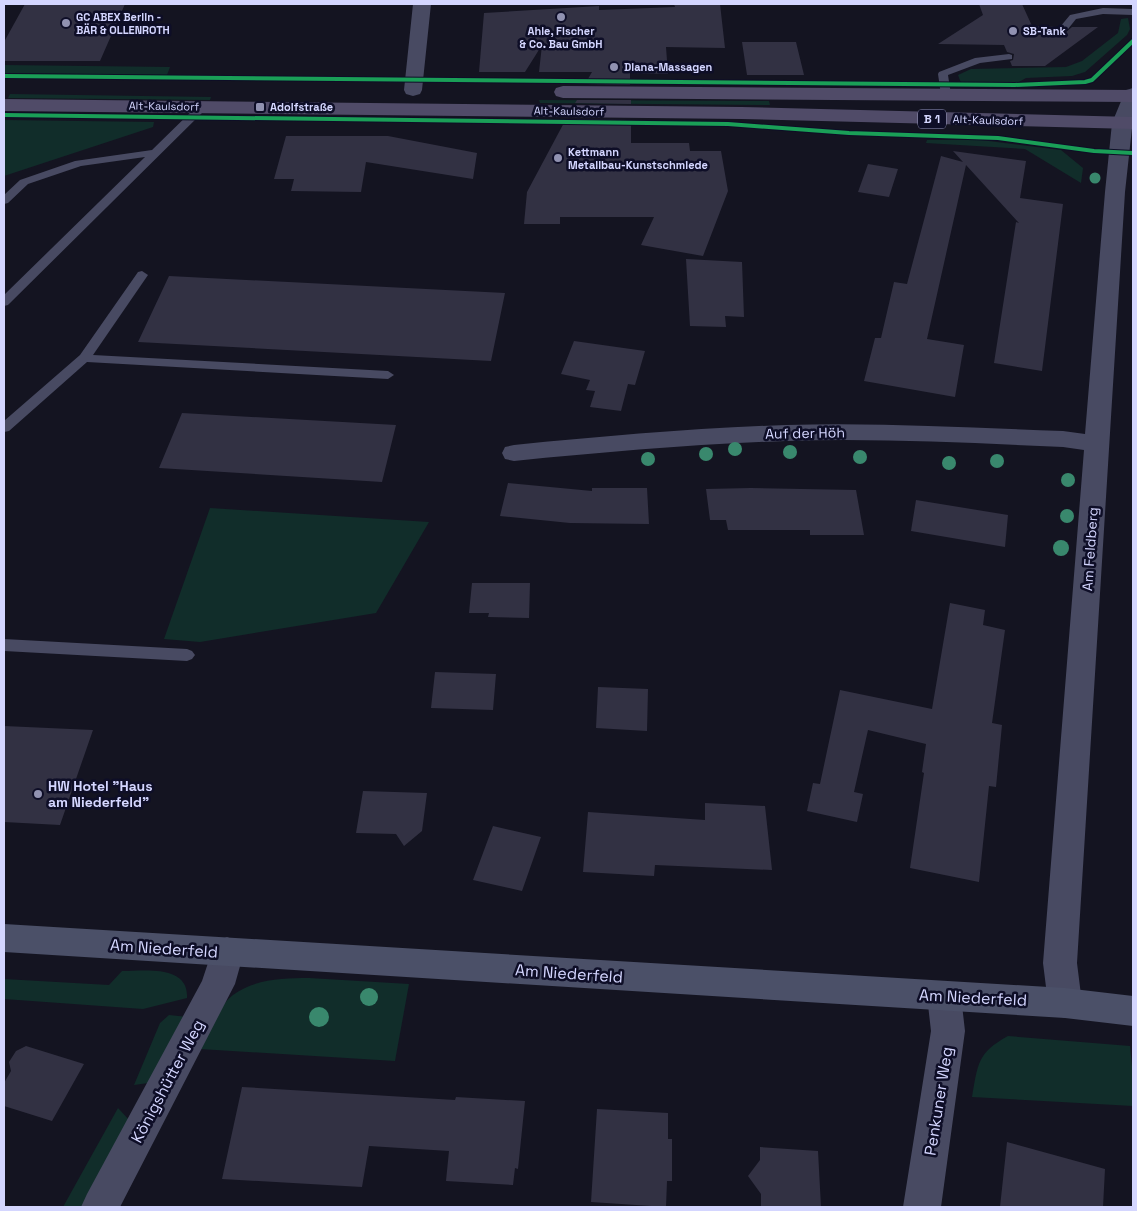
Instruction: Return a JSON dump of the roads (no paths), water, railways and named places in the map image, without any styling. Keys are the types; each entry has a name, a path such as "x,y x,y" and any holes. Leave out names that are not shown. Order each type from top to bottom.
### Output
{"main road":[{"name":"Alt-Kaulsdorf","path":"4,87 1133,96"},
{"name":"Alt-Kaulsdorf","path":"4,105 728,113 1128,123"}],"street":[{"path":"413,90 422,4"},
{"name":"Am Feldberg","path":"1065,1003 1060,963 1115,192 1133,96"},
{"name":"Auf der Höh","path":"514,453 636,441 787,433 904,433 1062,439 1097,444"},
{"name":"Am Niederfeld","path":"4,938 1065,1003 1133,1011"},
{"name":"Königshütter Weg","path":"100,1207 218,984 227,952"},
{"name":"Penkuner Weg","path":"922,1207 948,1031 944,996"}],"lane":[{"path":"1065,27 1073,17 1103,11 1133,12"},
{"path":"946,95 943,74 978,60 1009,57"},
{"path":"4,302 153,153 202,107"},
{"path":"4,201 24,182 79,163 153,153"},
{"path":"4,428 84,358 142,274"},
{"path":"84,358 388,375"},
{"path":"4,645 187,655"}],"place":[{"name":"Ahle, Fischer & Co. Bau GmbH","path":"561,17"},
{"name":"GC ABEX Berlin - BÄR & OLLENROTH","path":"66,23"},
{"name":"SB-Tank","path":"1013,31"},
{"name":"Diana-Massagen","path":"614,67"},
{"name":"Adolfstraße","path":"260,107"},
{"name":"Kettmann Metallbau-Kunstschmiede","path":"558,158"},
{"name":"HW Hotel \"Haus am Niederfeld\"","path":"38,794"}]}
